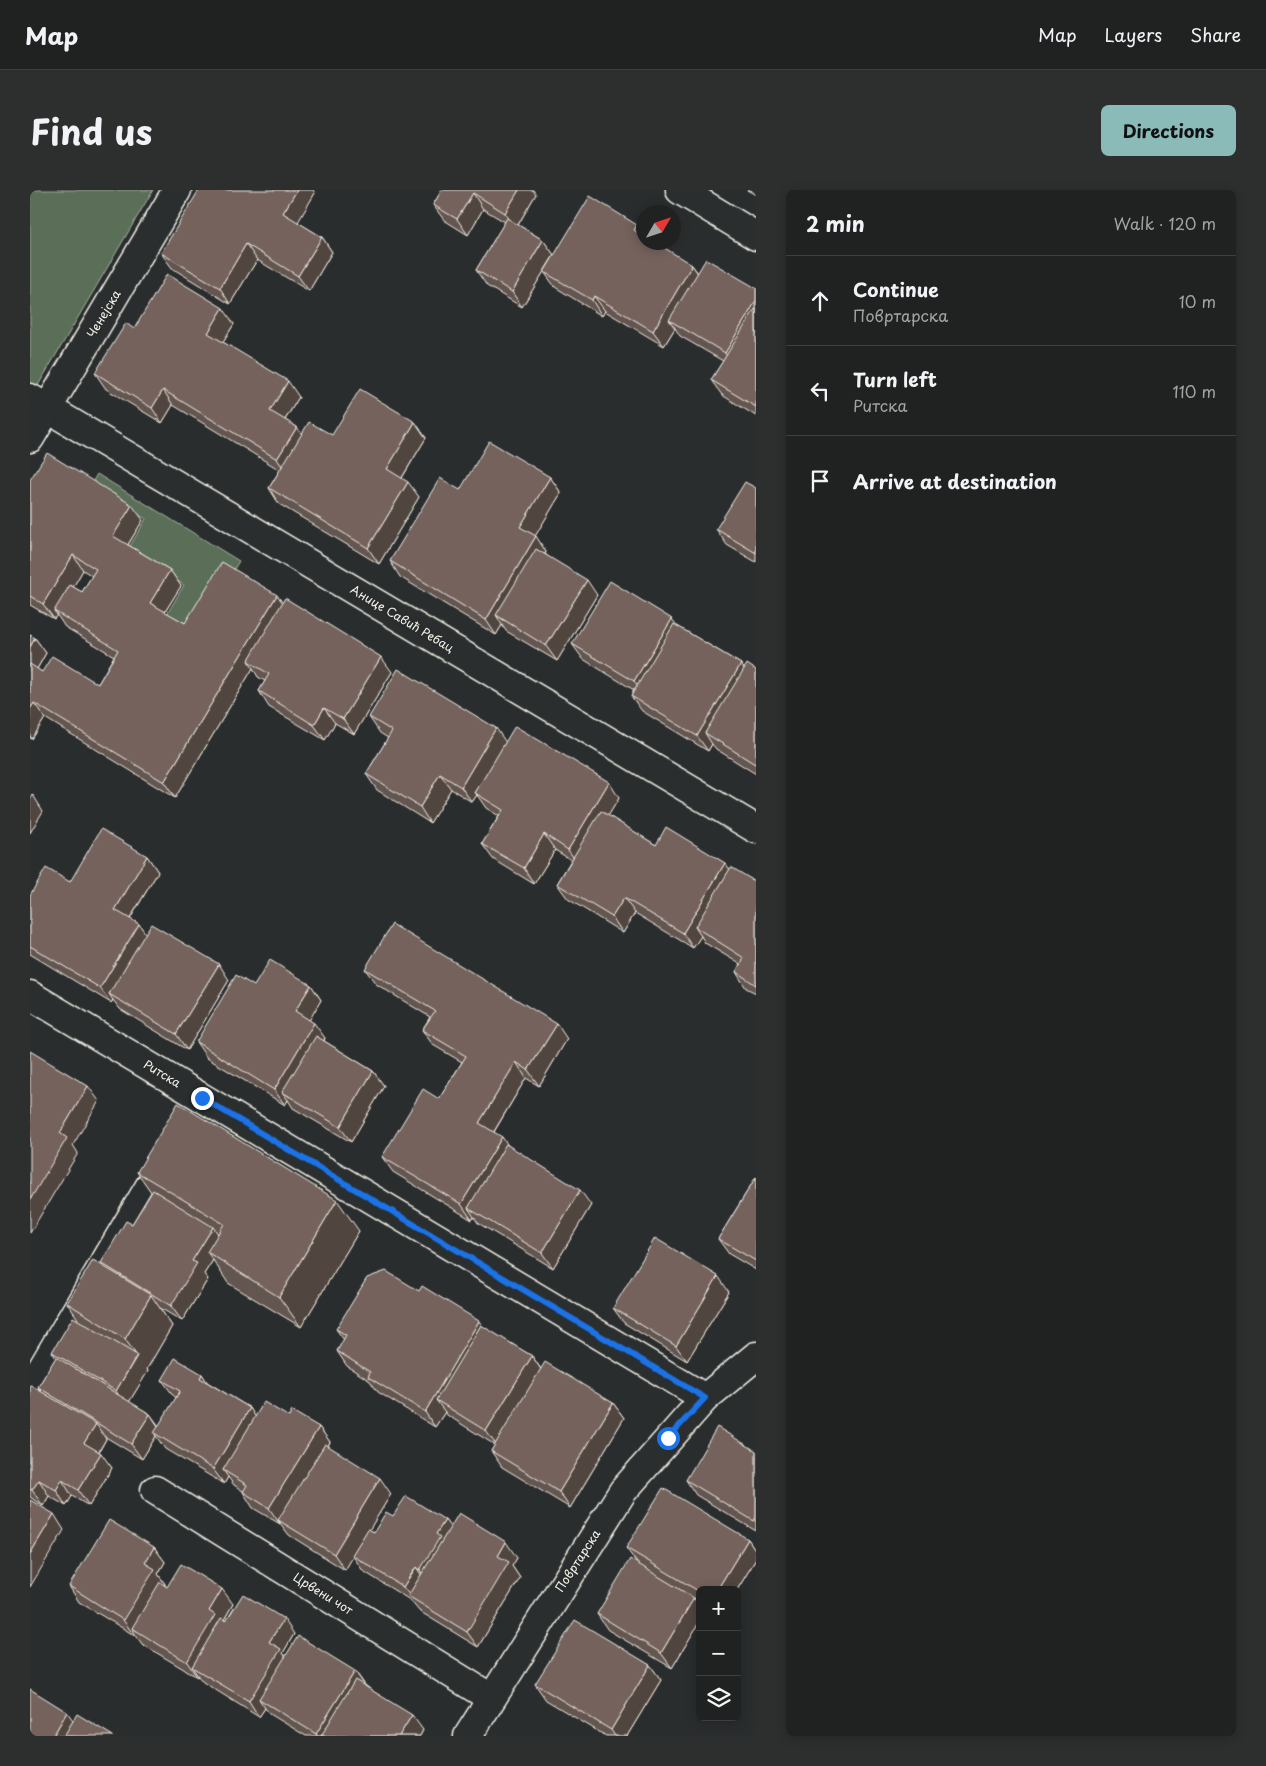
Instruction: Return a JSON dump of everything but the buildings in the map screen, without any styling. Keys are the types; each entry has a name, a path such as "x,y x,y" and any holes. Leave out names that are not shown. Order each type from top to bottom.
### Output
{"street":[{"name":"Ченејска","path":"30,438 39,403 177,190"},
{"path":"680,190 756,236"},
{"name":"Анице Савић Ребац","path":"39,403 756,829"},
{"name":"Ритска","path":"30,995 192,1115 705,1398"},
{"path":"30,1389 192,1115"},
{"name":"Повртарска","path":"468,1736 623,1491 705,1398 756,1356"},
{"name":"Црвени чот","path":"155,1490 491,1698"}],"green space":[{"path":"30,190 153,190 30,399"},
{"path":"97,474 239,561 193,637 164,619 184,585 127,551 146,519 90,486"}],"route":[{"path":"202,1098 705,1398 668,1438"}]}
